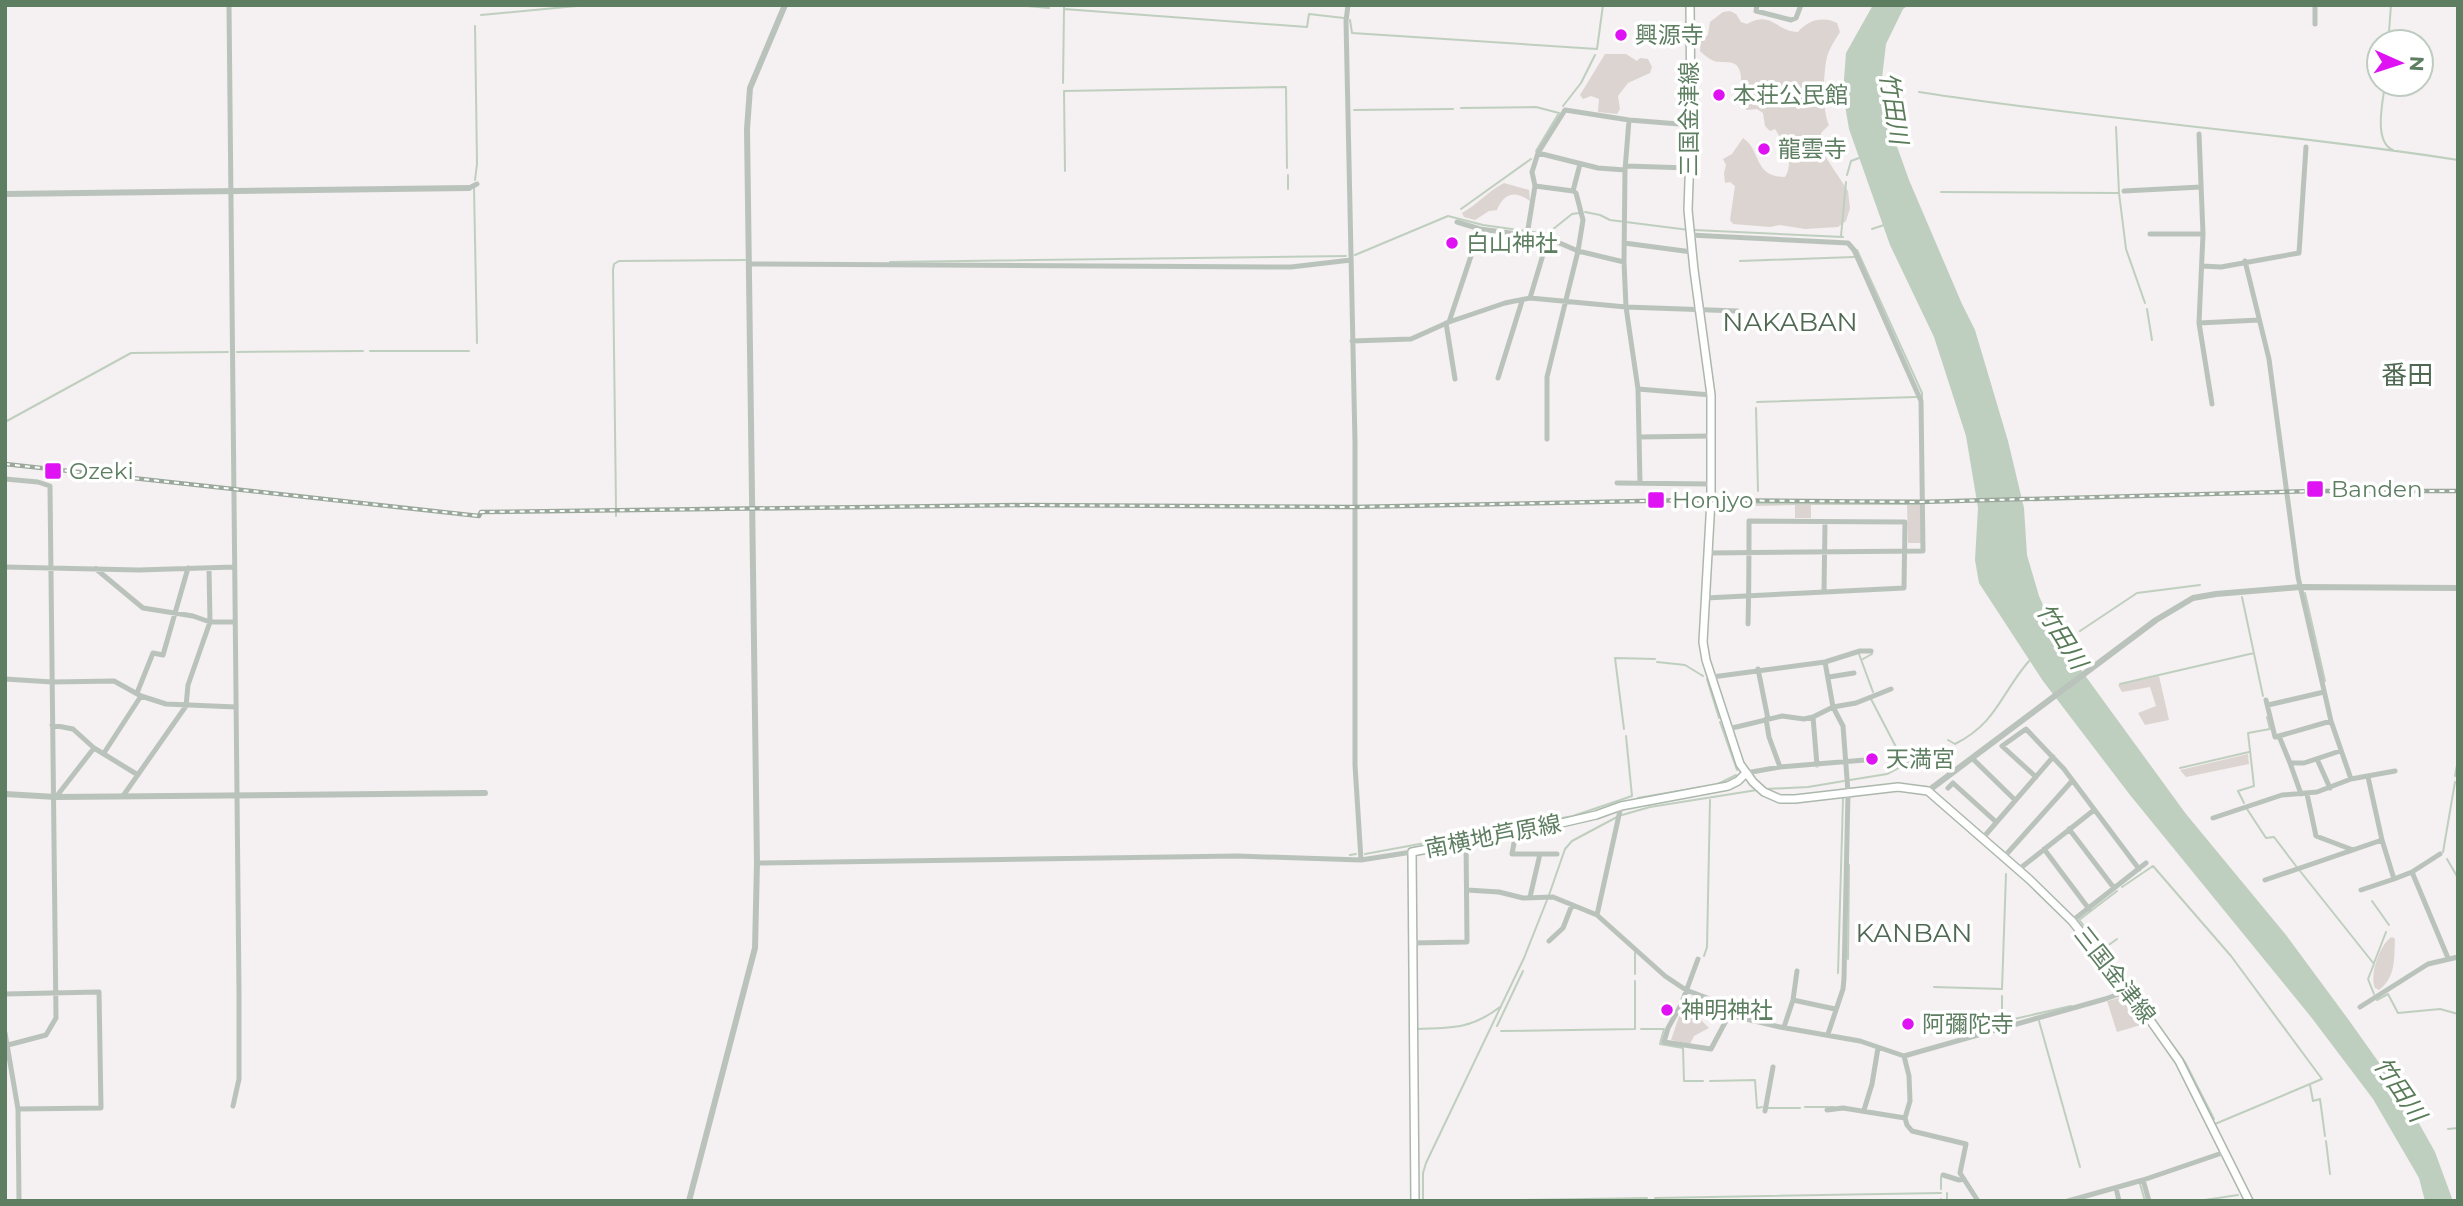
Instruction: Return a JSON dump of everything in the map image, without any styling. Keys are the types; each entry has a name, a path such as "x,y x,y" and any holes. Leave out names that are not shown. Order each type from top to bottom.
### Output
{"main road":[{"name":"三国金津線","path":"1689,5 1690,232 1711,395 1711,484 1703,642 1728,729 1740,764 1746,772"},
{"path":"1746,772 1752,782 1764,792 1780,799 1898,787 1928,791"},
{"name":"南横地芦原線","path":"1415,1201 1412,852 1596,815 1620,806 1728,786 1738,781 1746,772"},
{"name":"三国金津線","path":"1928,791 2072,921 2125,986 2179,1061 2249,1201"}],"street":[{"path":"229,5 239,1079 233,1106"},
{"path":"689,1201 755,948 757,863 747,129 750,88 785,5"},
{"path":"1348,5 1346,21 1355,442 1355,765 1361,860"},
{"path":"1757,5 1756,10 1791,20 1796,18 1801,5"},
{"path":"2315,5 2315,24"},
{"path":"1527,232 1535,186 1532,172 1538,153 1565,110 1629,120 1691,125"},
{"path":"1629,120 1624,262 1626,307 1639,389 1640,483"},
{"path":"2199,134 2203,234 2199,323 2212,404"},
{"path":"2202,266 2221,267 2299,253 2306,147"},
{"path":"1538,153 1598,168 1689,168"},
{"path":"1573,191 1580,164"},
{"path":"5,194 469,188 477,184"},
{"path":"1535,186 1576,193 1583,220 1547,377 1547,439"},
{"path":"2124,191 2201,187"},
{"path":"1457,222 1480,229 1527,232 1578,251 1624,262"},
{"path":"1455,379 1447,323 1480,229"},
{"path":"1690,232 1848,243 1854,250 1921,401 1923,551 1708,553"},
{"path":"2150,234 2203,234"},
{"path":"1530,298 1548,238"},
{"path":"1624,243 1692,251"},
{"path":"749,264 1291,267 1351,260"},
{"path":"2245,261 2275,400 2300,587 2330,720 2351,779"},
{"path":"1352,341 1411,339 1505,303 1530,298 1626,307 1738,311"},
{"path":"1498,379 1522,301"},
{"path":"2199,323 2259,320"},
{"path":"1639,389 1711,395"},
{"path":"1639,437 1711,436"},
{"path":"5,479 38,482 50,486 56,1018 46,1035 7,1050"},
{"path":"1616,483 1711,484"},
{"path":"1706,598 1749,596 1824,592 1904,589 1905,522 1749,521 1749,596 1748,624"},
{"path":"1824,592 1825,522"},
{"path":"5,567 234,567"},
{"path":"104,753 139,694 153,653 163,655 188,568"},
{"path":"123,796 186,706 188,685 210,622 209,568"},
{"path":"96,569 143,608 193,616 210,622 235,622"},
{"path":"1928,791 2156,620 2193,598 2300,587 2458,589"},
{"path":"1712,677 1825,662 1871,651"},
{"path":"1825,662 1833,707 1843,726 1848,792 1844,978 1828,1034"},
{"path":"1758,669 1769,737 1780,767"},
{"path":"1829,677 1854,673"},
{"path":"5,680 114,681 166,704 236,706"},
{"path":"1728,729 1782,716 1804,719 1813,717 1833,707 1856,703 1891,689"},
{"path":"2324,692 2267,703 2275,737 2330,720"},
{"path":"1813,717 1816,765"},
{"path":"52,725 73,729 93,748 138,775"},
{"path":"2036,777 2002,746 2026,729 2053,757 2139,869"},
{"path":"2279,736 2304,794 2316,836 2353,850"},
{"path":"54,797 93,748"},
{"path":"2290,763 2317,759 2340,751"},
{"path":"1982,839 2053,757"},
{"path":"1973,759 2015,800"},
{"path":"2317,759 2330,788"},
{"path":"1746,772 1865,760"},
{"path":"2213,818 2283,795 2304,794 2330,788 2351,779 2395,771"},
{"path":"2368,777 2394,879"},
{"path":"2004,857 2072,781"},
{"path":"1948,788 1953,783 1995,821"},
{"path":"5,794 54,797 485,793"},
{"path":"1597,915 1620,806"},
{"path":"2018,870 2094,810"},
{"path":"2069,829 2114,888"},
{"path":"1516,832 1513,854 1557,854"},
{"path":"2265,880 2382,840"},
{"path":"1411,943 1467,942 1466,841"},
{"path":"2044,849 2089,909"},
{"path":"757,863 1237,856 1361,860 1412,852"},
{"path":"1530,897 1540,854"},
{"path":"2361,890 2412,872 2440,854"},
{"path":"2072,921 2146,863"},
{"path":"2412,872 2448,958"},
{"path":"1467,890 1553,897 1597,915 1665,976 1686,990 1718,1002 1729,1015 1860,1041 1904,1056 2105,999 2122,993 2125,986"},
{"path":"1549,941 1563,928 1573,905"},
{"path":"2360,1007 2428,964 2458,957"},
{"path":"1698,959 1664,1042 1711,1049 1729,1015"},
{"path":"1784,1027 1793,1000 1797,971"},
{"path":"5,994 99,992 101,1108 18,1109"},
{"path":"1793,1000 1835,1009"},
{"path":"5,1033 18,1109 19,1201"},
{"path":"1864,1110 1878,1048"},
{"path":"1904,1056 1909,1076 1910,1101 1905,1118 1907,1125 1912,1130 1966,1144 1960,1173 1978,1201"},
{"path":"1765,1111 1773,1067"},
{"path":"1827,1110 1864,1110 1905,1118"},
{"path":"2068,1201 2086,1199 2225,1152"},
{"path":"1943,1175 1964,1179"},
{"path":"2143,1180 2149,1201"},
{"path":"2116,1188 2119,1201"}],"shaded area":[{"path":"1873,5 1909,5 1903,9 1886,44 1882,78 1885,113 1909,180 1975,330 2008,441 2024,508 2027,555 2039,596 2057,637 2186,814 2286,935 2407,1102 2435,1152 2453,1201 2425,1201 2419,1178 2373,1099 2311,1017 2130,795 2043,681 1979,583 1975,560 1978,508 1966,436 1934,337 1890,245 1849,129 1843,93 1846,53"},
{"path":"1730,11 1747,24 1762,19 1798,32 1816,20 1837,23 1840,32 1828,54 1825,73 1824,102 1829,125 1821,133 1823,153 1848,191 1850,208 1846,221 1838,227 1770,227 1733,224 1730,220 1735,186 1730,182 1725,183 1726,165 1723,159 1732,154 1743,138 1768,173 1785,177 1789,158 1775,129 1770,131 1765,126 1763,113 1757,109 1747,110 1742,105 1739,96 1741,75 1737,66 1714,61 1700,51 1701,41 1708,35 1710,22 1723,12"},
{"path":"1605,54 1626,54 1637,61 1640,58 1648,59 1652,67 1650,73 1628,83 1618,96 1620,109 1617,114 1598,112 1599,99 1591,96 1583,99 1580,95"},
{"path":"1504,183 1529,190 1530,201 1520,195 1510,195 1497,210 1489,211 1475,220 1464,217 1462,213"},
{"path":"1921,499 1922,543 1908,543 1907,505 1811,505 1811,518 1795,518 1795,505 1716,507 1717,502"},
{"path":"2159,676 2169,720 2145,725 2138,713 2156,706 2150,687 2122,692 2118,685"},
{"path":"2248,754 2249,764 2186,777 2180,770"},
{"path":"2392,937 2395,939 2393,967 2389,979 2379,990 2375,988 2373,976 2383,946"},
{"path":"2123,997 2144,1024 2117,1032 2107,1001"},
{"path":"1684,1002 1695,1003 1700,1019 1709,1028 1694,1036 1690,1044 1671,1040"}],"waterway":[{"path":"481,15 587,5"},
{"path":"1015,5 1049,8"},
{"path":"1064,5 1064,9 1307,27 1309,14 1344,18"},
{"path":"1350,20 1352,33 1597,49 1603,5"},
{"path":"2389,28 2391,5"},
{"path":"1063,83 1064,10"},
{"path":"475,26 475,180"},
{"path":"1563,106 1581,83 1595,55"},
{"path":"1065,171 1064,91 1286,87 1287,168"},
{"path":"1919,92 2458,160"},
{"path":"2383,98 2381,130 2387,146 2393,150"},
{"path":"1461,108 1536,107 1559,113 1536,151"},
{"path":"1354,110 1453,109"},
{"path":"2116,127 2119,193 2126,249 2145,303"},
{"path":"1847,175 1851,161 1859,158"},
{"path":"1461,209 1531,159"},
{"path":"1288,175 1288,189"},
{"path":"1841,236 1846,182"},
{"path":"474,187 477,343"},
{"path":"1941,192 2118,193"},
{"path":"1585,212 1610,220 1689,230"},
{"path":"1355,255 1448,216 1483,225 1547,234 1572,214 1579,213"},
{"path":"1872,229 1884,225"},
{"path":"1694,230 1843,237"},
{"path":"1857,250 1922,398"},
{"path":"890,262 1346,256"},
{"path":"1740,261 1854,257"},
{"path":"616,508 614,264 619,261 745,260"},
{"path":"2147,309 2152,340"},
{"path":"237,352 363,351"},
{"path":"370,351 469,351"},
{"path":"5,422 131,353 228,352"},
{"path":"1757,402 1916,397"},
{"path":"1756,408 1758,491"},
{"path":"1716,503 1920,504"},
{"name":"竹田川","path":"2080,631 2137,593 2200,585"},
{"path":"2305,593 2325,681"},
{"path":"2242,597 2263,696"},
{"path":"2120,684 2254,653"},
{"path":"1859,654 1873,692"},
{"path":"1863,659 1872,654"},
{"path":"1624,729 1615,658 1655,659"},
{"path":"1948,740 1955,744 1980,727 2029,661"},
{"path":"1657,662 1685,665 1703,676"},
{"path":"1707,679 1719,718"},
{"path":"1871,699 1896,747"},
{"path":"2244,803 2238,791 2254,786 2248,733 2270,729 2267,717"},
{"path":"1720,722 1737,770"},
{"path":"1365,854 1573,816 1632,796 1626,736"},
{"path":"1850,780 1887,774 1932,750"},
{"path":"2180,768 2249,752"},
{"path":"2455,776 2458,760"},
{"path":"1718,784 1736,775"},
{"path":"1766,789 1808,787 1844,781"},
{"path":"2443,852 2455,782"},
{"path":"1638,798 1702,787"},
{"path":"1622,815 1650,807 1757,790"},
{"path":"1838,973 1843,799"},
{"path":"1704,956 1707,947 1710,800"},
{"path":"2247,809 2266,838 2274,837 2296,866"},
{"path":"1549,895 1565,849 1572,841 1617,817"},
{"path":"1350,855 1356,854"},
{"path":"2447,859 2458,878"},
{"path":"1848,959 1849,865"},
{"path":"2122,887 2153,866 2231,956 2322,1079 2215,1124"},
{"path":"2300,871 2374,964 2368,979 2374,994"},
{"path":"1934,987 2002,989 2006,874"},
{"path":"2117,891 2079,920 2103,949 2117,939"},
{"path":"1423,1201 1423,1173 1426,1163 1524,958 1547,900"},
{"path":"2372,901 2389,925"},
{"path":"2374,963 2386,932"},
{"path":"1635,953 1635,974"},
{"path":"1497,1026 1523,971"},
{"path":"1501,1031 1635,1029 1635,981"},
{"path":"2129,985 2185,1062 2214,1119"},
{"path":"2377,1000 2388,994 2398,1013 2440,1009 2458,1014"},
{"path":"2002,996 2002,1020 2071,1006"},
{"path":"1417,1029 1461,1026 1480,1020 1500,1007"},
{"path":"2039,1021 2080,1167"},
{"path":"1641,1029 1664,1029 1660,1044 1683,1048 1684,1081 1703,1081"},
{"path":"1710,1081 1755,1080 1757,1108 1762,1107"},
{"path":"2310,1085 2313,1101 2320,1099 2325,1136"},
{"path":"1805,1107 1834,1107"},
{"path":"1768,1108 1800,1108"},
{"path":"2448,1129 2458,1128"},
{"path":"2326,1141 2330,1174"},
{"path":"1941,1177 1941,1189"},
{"path":"2140,1184 2145,1201"},
{"path":"1655,1198 1941,1193"},
{"path":"1947,1193 1947,1201"},
{"path":"2198,1201 2238,1195"},
{"path":"1456,1201 1647,1198"}],"railway":[{"path":"5,464 479,516 481,512 1026,505 1354,507 1690,500 1920,502 2315,491 2458,491"}],"place":[{"name":"興源寺","path":"1621,35"},
{"name":"本荘公民館","path":"1719,95"},
{"name":"龍雲寺","path":"1764,149"},
{"name":"白山神社","path":"1452,243"},
{"name":"Ozeki","path":"53,471"},
{"name":"Banden","path":"2315,489"},
{"name":"Honjyo","path":"1656,500"},
{"name":"天満宮","path":"1872,759"},
{"name":"神明神社","path":"1667,1010"},
{"name":"阿彌陀寺","path":"1908,1024"}],"district":[{"name":"NAKABAN","path":"1790,322"},
{"name":"番田","path":"2407,375"},
{"name":"KANBAN","path":"1914,933"}]}
